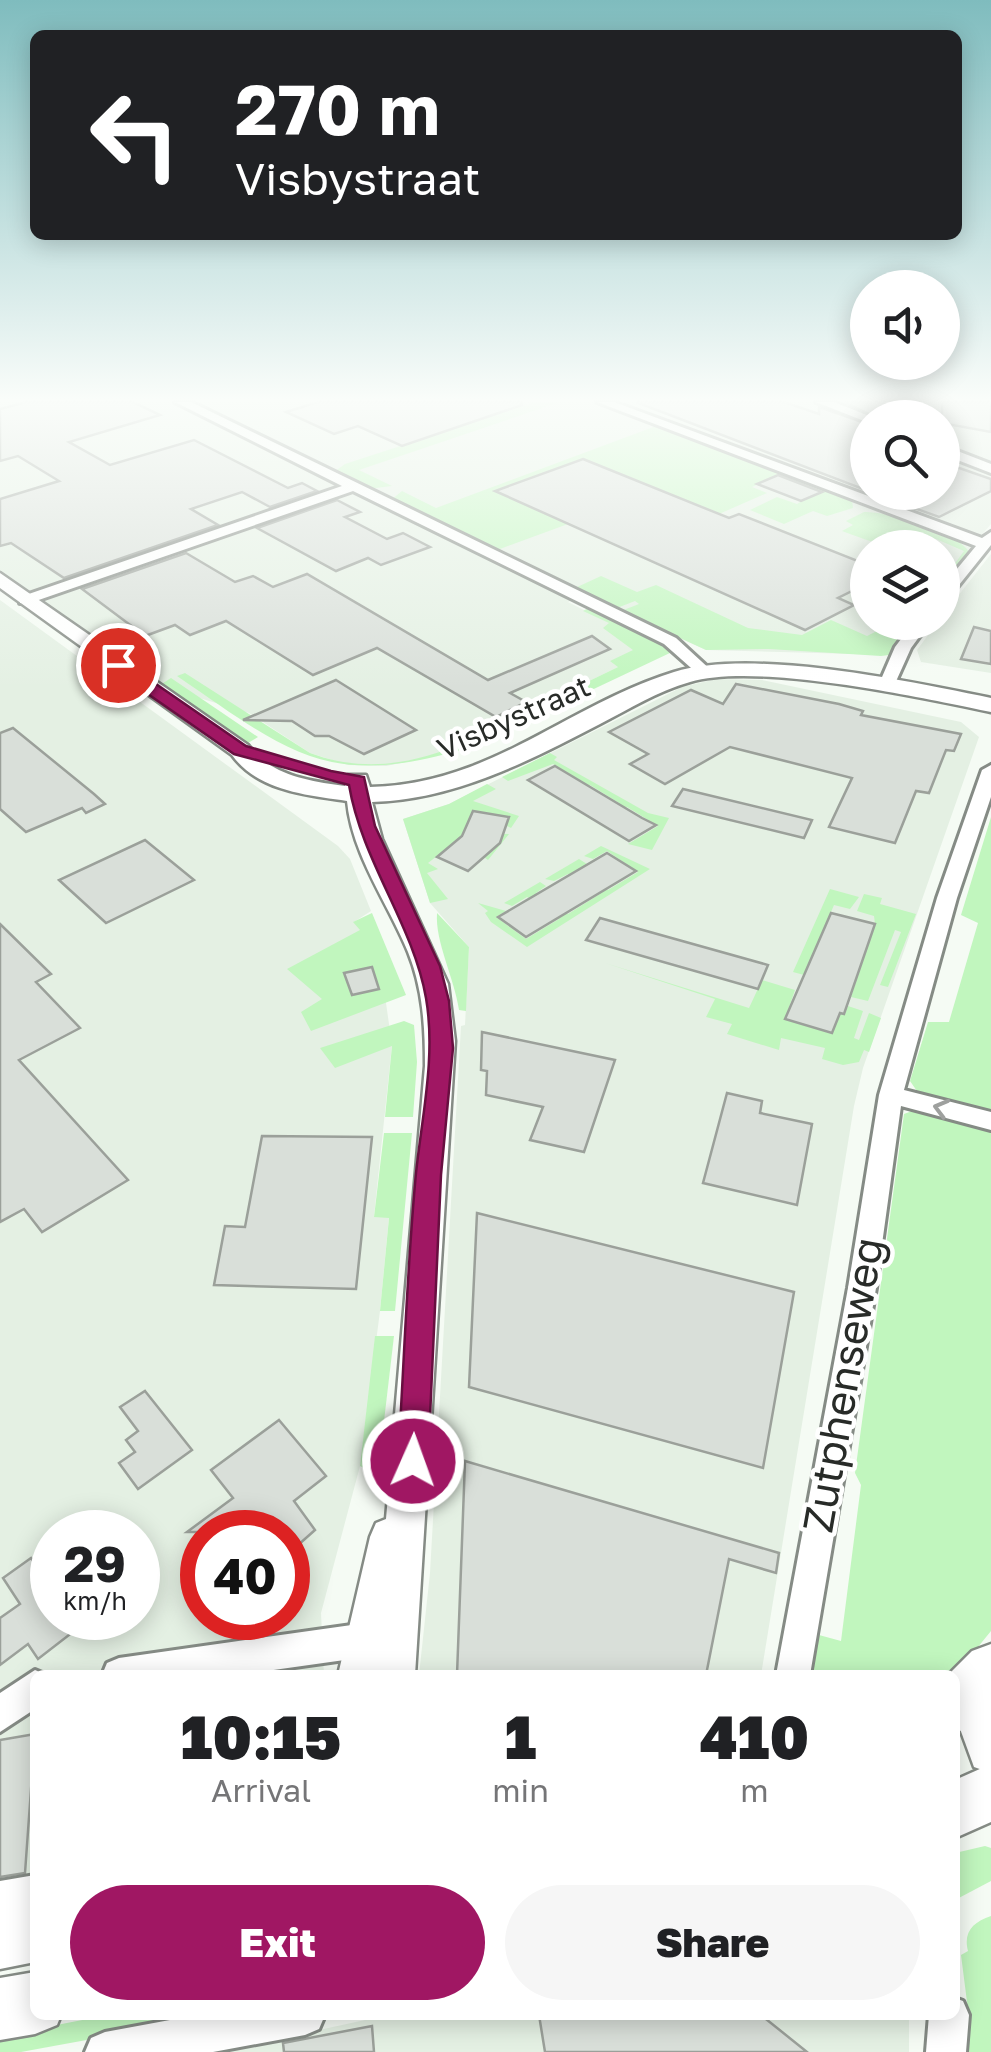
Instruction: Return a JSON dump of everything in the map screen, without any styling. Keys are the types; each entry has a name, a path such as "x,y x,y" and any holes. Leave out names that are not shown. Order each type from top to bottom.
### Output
{"main road":[{"path":"960,1808 991,1792"},
{"path":"0,1938 30,1933"},
{"path":"0,2009 30,2003"}],"street":[{"path":"25,600 320,498"},
{"path":"378,498 670,641 702,668"},
{"path":"870,498 988,540 960,575"},
{"name":"Visbystraat","path":"0,579 240,750 246,760 272,777 318,790 358,787 420,791 476,776 702,668 890,677"},
{"path":"890,677 909,640"},
{"path":"890,677 991,689"},
{"path":"890,677 991,705"},
{"name":"Zutphenseweg","path":"794,1670 862,1288 891,1095 947,898 991,770"},
{"path":"192,1670 380,1657 415,1406 441,1048 430,966 372,842 358,787"},
{"path":"891,1095 991,1121"},
{"path":"0,1715 30,1691"},
{"path":"977,1694 991,1750"},
{"path":"0,1900 30,1895"},
{"path":"105,2052 278,2020"},
{"path":"946,2052 949,2020"}],"shaded area":[{"path":"0,498 850,498 850,510 960,510 960,498 991,498 991,524 960,560 960,530 850,530 850,640 898,640 889,655 706,650 586,594 568,602 634,635 642,644 620,666 457,746 386,766 348,765 310,753 249,713 153,684 0,576"},
{"path":"991,554 991,673 921,662 917,650 924,640 960,640 960,593"},
{"path":"0,600 338,846 350,859 371,911 354,922 361,929 385,996 392,1045 374,1216 389,1217 380,1311 360,1466 321,1613 324,1670 30,1670 30,1881 0,1886"},
{"path":"716,679 762,680 961,722 979,737 863,1068 854,1106 762,1670 420,1670 430,1573 461,1026 465,1025 469,947 430,903 403,819 449,804 682,687"},
{"path":"365,2020 909,2020 909,2052 218,2052"}],"green space":[{"path":"416,498 436,508 463,498 512,498 568,524 497,550 391,500"},
{"path":"679,498 756,498 719,514"},
{"path":"779,498 797,504 807,498 846,498 850,499 850,509 827,516 813,511 784,524 750,510"},
{"path":"864,512 891,515 936,530 850,530 850,534 842,531 853,525 846,521"},
{"path":"960,543 970,553 960,566 960,557 964,551"},
{"path":"601,576 637,592 656,585 748,628 802,635 831,620 850,628 850,640 901,640 889,655 881,656 769,649 706,650 621,611 639,604 635,601 617,608 575,588"},
{"path":"588,608 666,645 672,652 562,704 552,699 618,667 610,661 633,650 603,628 609,623 583,611"},
{"path":"185,673 310,753 329,759 384,764 457,746 464,749 417,761 376,765 342,764 310,756 249,725 177,676"},
{"path":"171,678 258,737 248,743 197,715 160,685"},
{"path":"550,753 557,757 554,760 648,813 669,818 652,850 628,844 658,826 627,807 602,821 594,817 619,803 590,785 562,800 557,796 582,781 553,764 508,781 502,777"},
{"path":"487,784 496,789 473,801 519,816 511,828 505,825 508,817 473,812 464,833 509,834 488,860 459,839 428,863 438,869 427,873 448,899 430,903 403,819 449,804"},
{"path":"991,817 991,1113 919,1094 910,1081 928,1022 949,1022 978,923 961,915"},
{"path":"601,846 650,869 527,947 491,922 485,913 488,911 478,903 506,911 496,917 526,939 559,919 527,897 512,906 504,903 540,882 546,886 536,893 568,914 600,894 568,874 554,881 545,879 579,859 587,864 578,871 608,890 638,872 607,851 593,859 584,856"},
{"path":"830,889 859,897 850,909 834,905 804,975 793,972"},
{"path":"864,894 882,898 880,904 916,914 888,987 880,985 901,932 895,930 868,1001 851,997 875,924 874,916 857,911"},
{"path":"372,913 406,995 311,1031 301,1012 322,999 287,969 360,930 353,922"},
{"path":"437,913 469,947 466,1011 459,1010 439,936"},
{"path":"605,963 749,1008 762,980 795,990 785,1019 832,1033 848,1006 863,1011 854,1038 859,1040 869,1013 881,1018 869,1052 864,1050 859,1062 843,1065 822,1059 825,1048 781,1038 779,1050 727,1034 732,1024 706,1017 715,999"},
{"path":"404,1021 414,1025 417,1062 413,1117 385,1117 392,1046 335,1068 320,1048"},
{"path":"920,1108 991,1127 991,1631 959,1670 802,1670 808,1632 841,1641 861,1485 855,1473 904,1114"},
{"path":"384,1133 412,1133 395,1311 380,1311 389,1218 374,1217"},
{"path":"375,1336 394,1336 378,1472 373,1473 360,1466"},
{"path":"991,1848 991,1881 960,1897 960,1852"},
{"path":"991,1916 991,2052 962,2052 967,2002 961,1955 968,1951 971,1929"},
{"path":"82,2020 196,2020 21,2052 0,2052 0,2036"}],"building":[{"path":"225,498 191,509 218,525 64,578 11,543 0,546 0,499"},
{"path":"253,498 297,498 270,507"},
{"path":"510,498 679,498 729,518 739,514 850,558 850,592 838,598 850,603 850,607 805,630"},
{"path":"960,498 977,498 960,506"},
{"path":"337,500 360,512 345,517 387,539 403,533 430,547 381,565 368,558 336,571 257,528"},
{"path":"920,510 953,510 939,517"},
{"path":"186,553 235,582 253,576 273,587 307,574 488,680 592,636 610,649 510,693 526,702 496,717 377,648 313,675 226,621 190,635 175,625 145,636 82,589"},
{"path":"974,627 991,631 991,664 961,659"},
{"path":"336,680 416,730 364,754 329,736 315,736 292,721 243,720"},
{"path":"736,684 839,704 863,711 861,715 961,734 954,751 946,750 929,793 916,791 895,843 829,827 852,778 730,747 665,784 630,764 648,754 609,732 691,690 723,704"},
{"path":"13,728 105,804 86,813 82,808 26,832 0,809 0,733"},
{"path":"555,766 656,825 629,841 528,780"},
{"path":"683,789 812,820 804,838 672,806"},
{"path":"473,811 509,817 500,843 468,871 437,857 462,836"},
{"path":"145,840 194,880 106,923 59,880"},
{"path":"607,853 636,871 526,937 498,917"},
{"path":"831,913 875,924 844,1014 840,1013 832,1033 785,1019"},
{"path":"600,918 768,965 758,989 586,940"},
{"path":"0,924 51,974 36,982 80,1028 19,1060 128,1180 42,1232 24,1209 0,1222"},
{"path":"372,967 379,989 352,995 344,973"},
{"path":"482,1032 615,1060 584,1152 530,1140 543,1107 486,1095 487,1071 481,1070"},
{"path":"727,1093 762,1101 760,1113 812,1124 797,1205 703,1183"},
{"path":"262,1136 372,1137 356,1289 214,1285 225,1226 245,1227"},
{"path":"477,1213 794,1292 763,1468 469,1387"},
{"path":"145,1391 192,1450 138,1489 119,1463 135,1452 126,1440 138,1431 120,1407"},
{"path":"279,1420 326,1476 294,1501 301,1510 217,1510 233,1498 211,1470"},
{"path":"465,1461 779,1553 776,1573 729,1559 707,1670 457,1670"},
{"path":"30,1559 30,1640 63,1640 38,1659 28,1644 0,1665 0,1618 20,1604 3,1578"},
{"path":"30,1735 25,1873 0,1877 0,1740"},
{"path":"540,2020 767,2020 807,2052 545,2052"},
{"path":"372,2026 374,2052 284,2052 283,2043"}],"route":[{"path":"118,665 240,750 329,776 358,780 361,812 372,842 430,966 438,1001 441,1048 429,1175 413,1461"}]}
